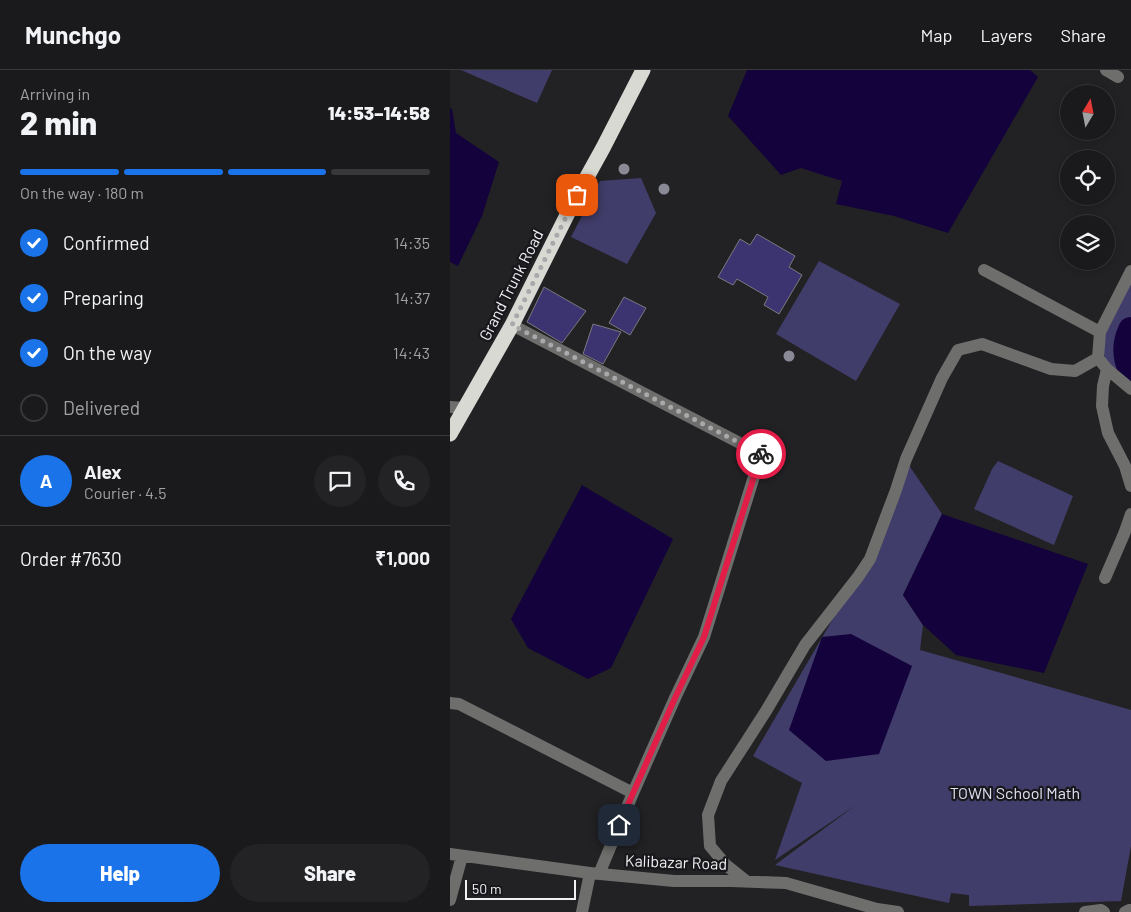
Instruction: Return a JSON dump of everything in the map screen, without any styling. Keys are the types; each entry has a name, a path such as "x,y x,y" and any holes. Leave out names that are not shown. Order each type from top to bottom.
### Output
{"highway":[{"name":"Grand Trunk Road","path":"450,434 457,407 512,325 642,70"}],"street":[{"path":"1106,70 1118,77"},
{"path":"984,270 1100,332"},
{"path":"1131,271 1100,332 1098,358 1107,369 1131,389"},
{"path":"512,325 762,454 704,637 595,874 582,912"},
{"path":"746,881 726,865 710,846 708,815 721,781 771,703 805,645 870,559 906,459 942,378 958,350 982,344 1051,369 1075,371 1098,358"},
{"path":"1107,369 1103,386 1102,406 1108,433 1125,466 1131,486"},
{"path":"1105,578 1131,514"},
{"path":"450,702 459,704 633,793"},
{"path":"450,900 456,855"},
{"name":"Kalibazar Road","path":"456,855 595,874 674,881 786,883 898,912"},
{"path":"1086,912 1101,910 1104,912"},
{"path":"1124,912 1131,910"}],"green space":[{"path":"461,70 552,70 537,103"},
{"path":"641,178 656,213 627,264 571,237 600,181"},
{"path":"819,261 900,304 856,381 776,334"},
{"path":"1131,270 1131,394 1107,369 1100,332"},
{"name":"TOWN School Math","path":"906,461 942,514 903,595 923,625 920,650 1131,710 1131,846 1121,901 969,906 969,895 951,893 949,903 775,865 856,805 775,860 802,783 753,756 834,617 871,560"},
{"path":"998,461 1073,496 1054,545 974,509 992,469"}],"shaded area":[{"path":"747,70 1030,70 1038,77 948,233 894,216 836,204 842,181 801,168 781,175 728,116"},
{"path":"450,108 452,109 456,133 499,162 482,216 458,266 450,262"},
{"path":"582,485 673,539 611,668 588,679 528,648 511,619"},
{"path":"942,514 1088,564 1044,673 956,655 923,625 903,595"},
{"path":"851,634 912,666 879,754 826,761 789,730 822,637"}],"building":[{"path":"757,234 795,256 789,267 802,275 779,314 764,305 768,297 737,279 733,285 718,277 740,239 750,245"},
{"path":"544,287 586,311 562,343 527,322"},
{"path":"624,297 646,308 630,335 609,323"},
{"path":"593,324 621,332 603,364 583,354"}],"waterway":[{"path":"1131,330 1126,350 1131,370"}],"way so far":[{"path":"577,195 512,325 761,454"}],"route":[{"path":"619,825 704,637 761,454"}]}
